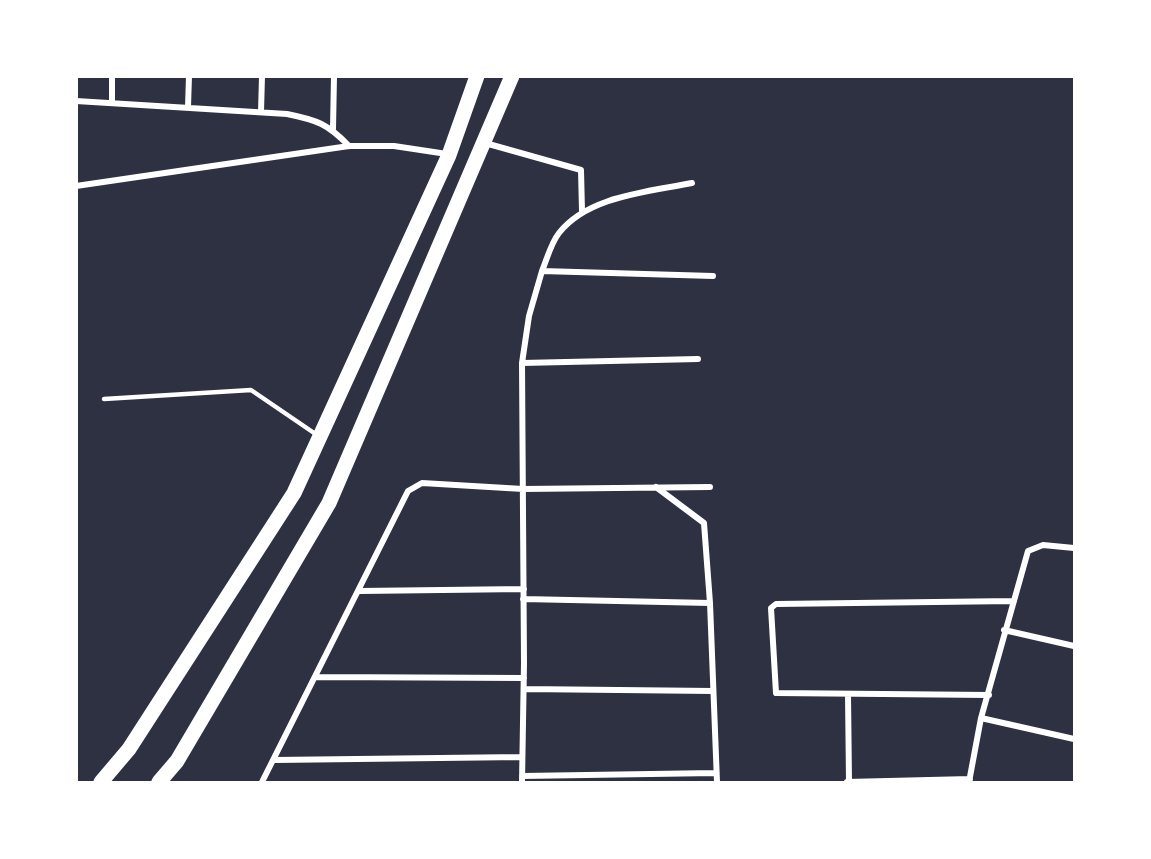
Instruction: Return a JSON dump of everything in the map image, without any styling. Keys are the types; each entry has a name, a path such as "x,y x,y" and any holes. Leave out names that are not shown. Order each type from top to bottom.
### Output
{"main road":[{"path":"101,783 129,749 294,493 448,155 477,76"},
{"path":"159,783 177,761 329,503 512,76"}],"street":[{"path":"111,101 112,76"},
{"path":"188,107 189,76"},
{"path":"261,112 262,76"},
{"path":"333,129 334,76"},
{"path":"76,101 111,101 287,114 318,121 333,129 349,146"},
{"path":"483,143 581,170 582,211"},
{"path":"76,186 349,146 394,146 448,155"},
{"path":"692,183 641,193 582,211 558,234 542,271 529,316 522,363 524,589 522,779 715,773"},
{"path":"542,271 713,276"},
{"path":"522,363 698,359"},
{"path":"262,783 408,491 414,486 422,483 523,489 710,487"},
{"path":"656,488 704,523 710,603 717,783"},
{"path":"848,694 848,783 969,781 981,718 1028,551 1043,545 1074,548"},
{"path":"360,591 524,589"},
{"path":"524,599 710,603"},
{"path":"989,695 780,694 774,691 772,605 1014,601"},
{"path":"1004,630 1074,646"},
{"path":"316,677 524,678"},
{"path":"524,689 713,691"},
{"path":"981,718 1074,739"},
{"path":"274,760 522,758"}],"lane":[{"path":"104,399 252,390 319,437"}]}
